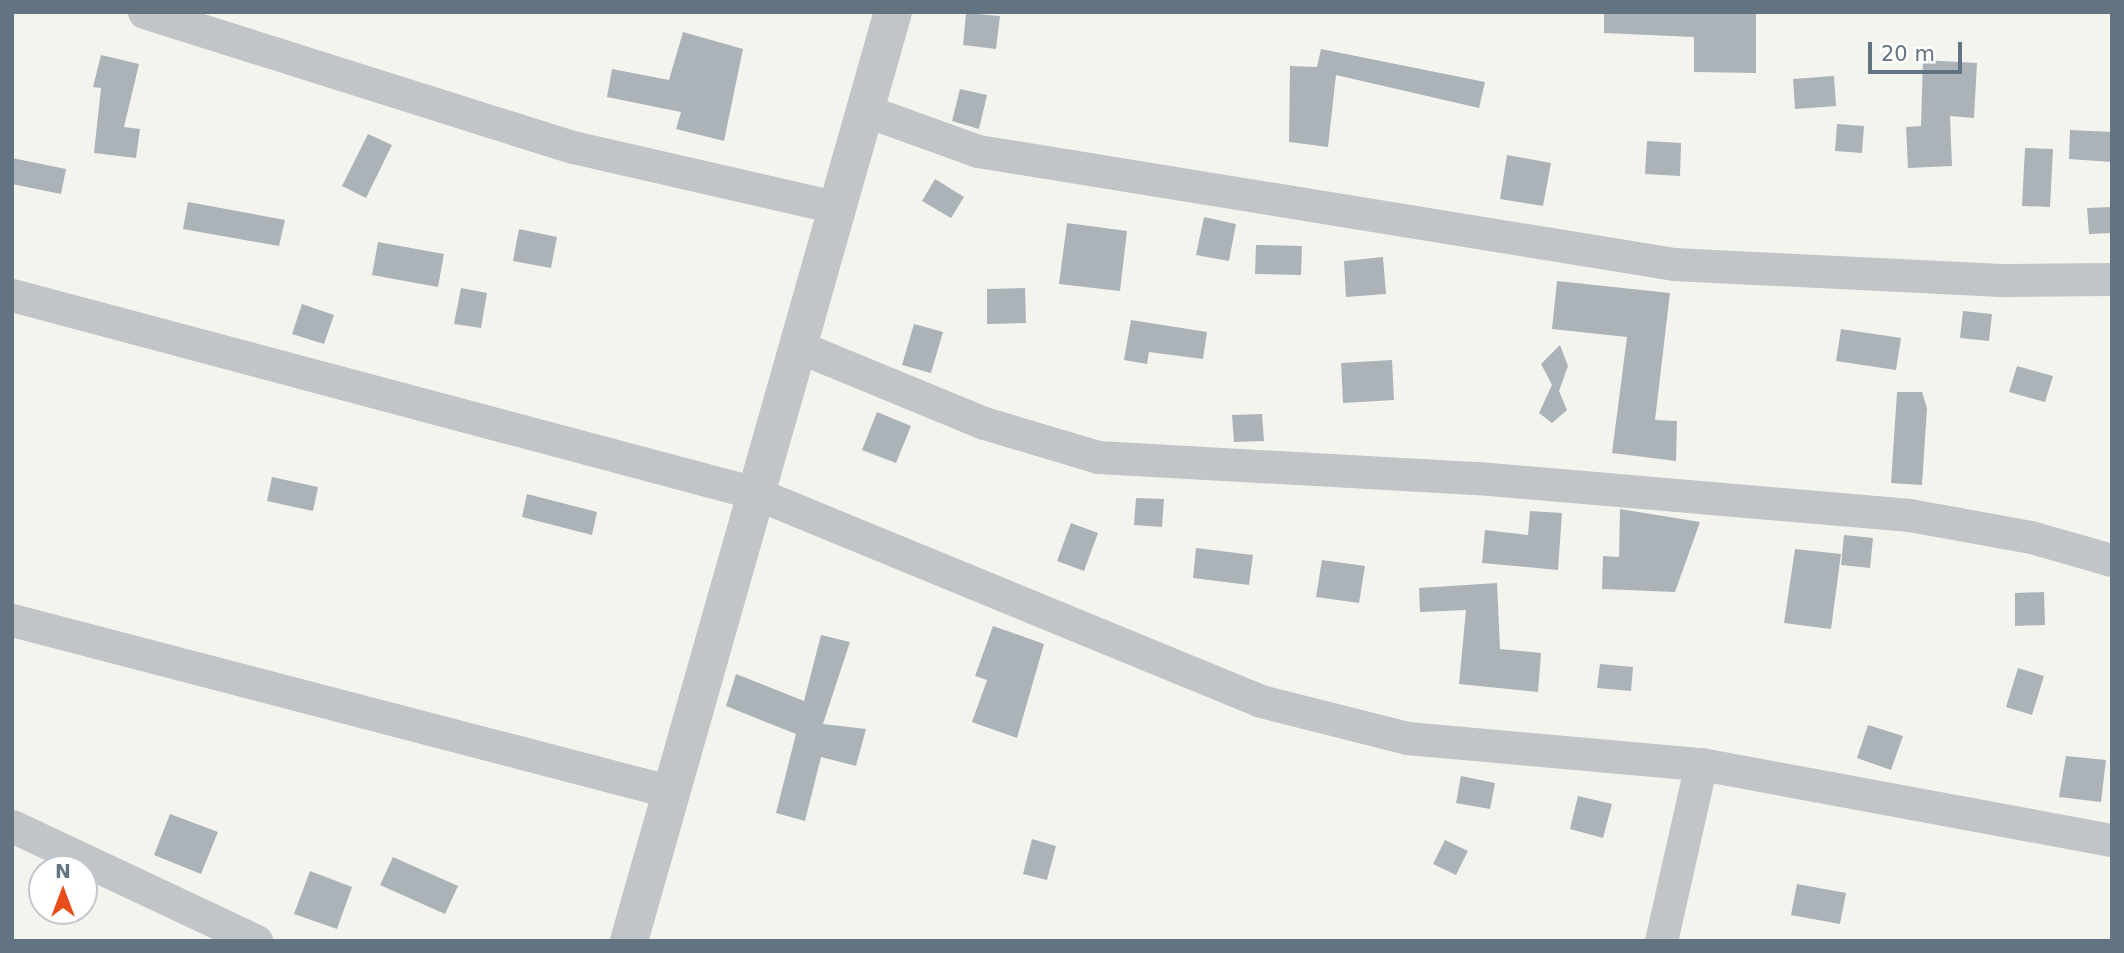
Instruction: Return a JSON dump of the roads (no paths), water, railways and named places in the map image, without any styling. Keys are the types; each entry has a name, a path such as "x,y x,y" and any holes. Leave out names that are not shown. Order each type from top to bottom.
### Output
{"street":[{"path":"144,12 573,146 836,208"},
{"path":"629,941 893,12"},
{"path":"864,110 978,151 1674,264 2006,280 2112,279"},
{"path":"12,295 755,493 1261,701 1407,738 1701,764 2112,840"},
{"path":"797,346 984,423 1098,457 1478,478 1909,515 2112,560"},
{"path":"12,620 672,792"},
{"path":"1661,941 1701,764"},
{"path":"12,826 256,941"}]}
